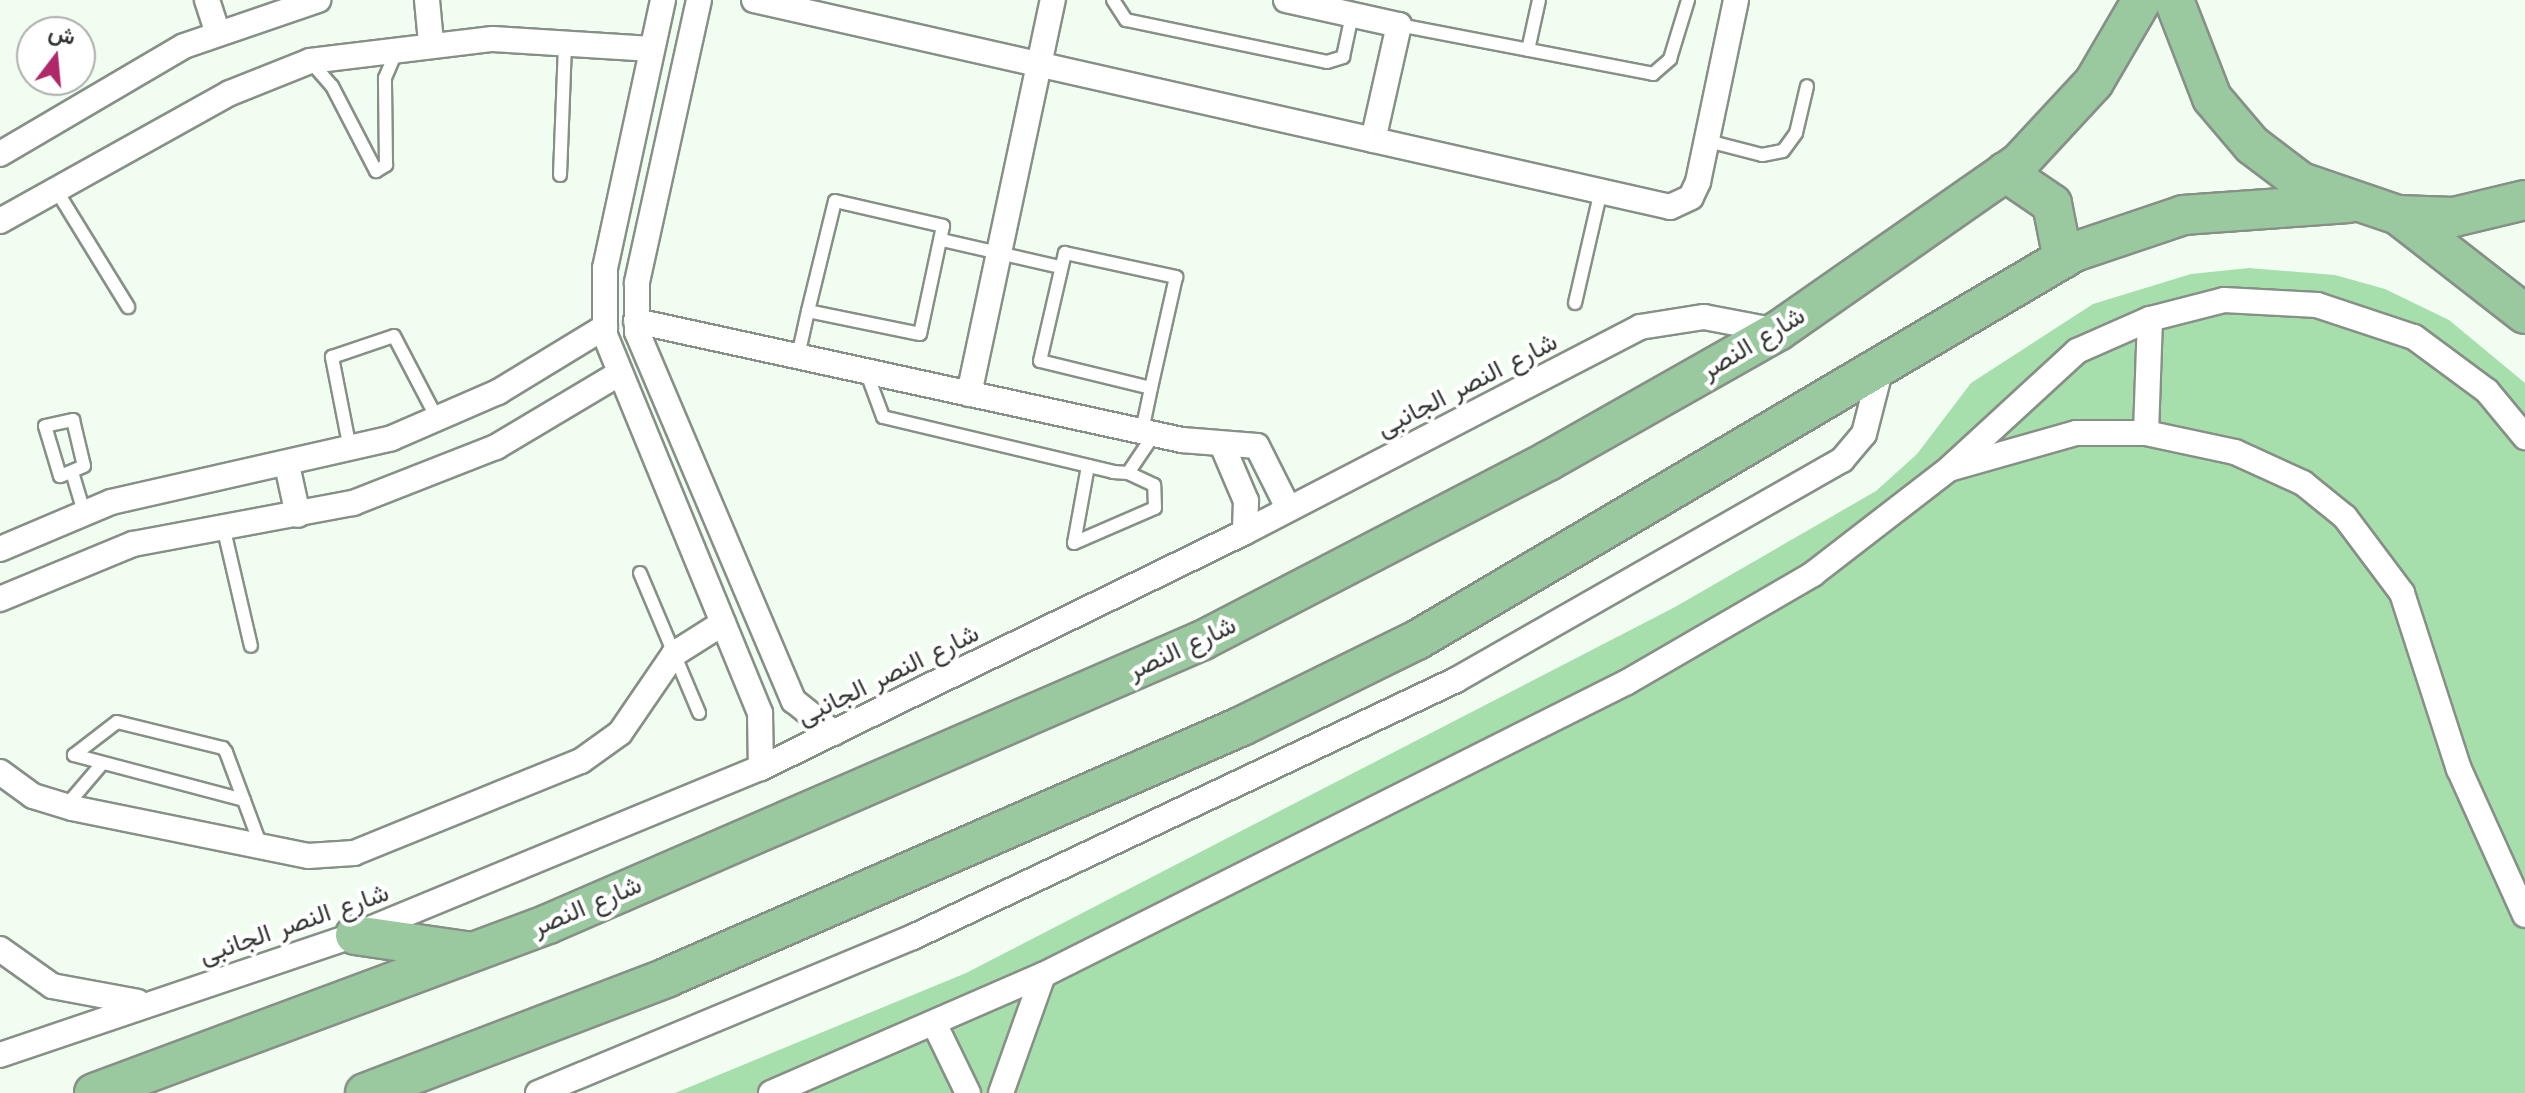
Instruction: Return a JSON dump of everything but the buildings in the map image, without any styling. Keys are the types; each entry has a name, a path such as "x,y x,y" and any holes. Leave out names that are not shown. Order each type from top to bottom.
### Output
{"main road":[{"name":"شارع النصر","path":"94,1093 474,952 1203,640 1548,461 1778,331 2005,172 2094,82 2142,0"},
{"path":"2174,0 2212,98 2252,145 2301,182 2349,203 2398,215 2454,217 2525,200"},
{"path":"2005,172 2052,204 2063,259"},
{"path":"365,1093 668,977 1242,726 1417,640 2063,259 2183,215 2349,203"},
{"path":"2398,215 2525,314"},
{"path":"355,935 474,952"}],"street":[{"path":"207,0 217,31"},
{"path":"0,154 217,31 318,0"},
{"path":"427,0 431,42"},
{"path":"663,0 605,268 605,327 617,375 760,713 761,768"},
{"path":"699,0 637,283 636,321 794,701 834,733"},
{"path":"754,0 1039,63 1600,195 1678,204 1698,182 1736,0"},
{"path":"969,394 1053,0"},
{"path":"1286,0 1399,25 1373,140"},
{"path":"0,221 58,193 230,93 310,61 431,42 565,42 652,49"},
{"path":"771,1093 1043,975 1627,682 1813,574 1949,469 2050,370 2150,319 2254,300 2372,319 2451,360 2525,437"},
{"name":"شارع النصر الجانبى","path":"0,1055 355,935 761,768 1245,532 1640,327 1704,317 1778,331"},
{"path":"2146,433 2150,319"},
{"path":"636,321 1148,432 1223,447 1242,443 1263,451 1288,508"},
{"path":"0,549 84,512 350,449 438,420 605,327"},
{"path":"538,1093 913,937 1456,680 1842,460 1877,402 1881,368"},
{"path":"0,599 133,544 353,503 496,447 617,375"},
{"path":"1949,469 2076,433 2146,433 2269,465 2345,517 2375,553 2416,626 2459,769 2525,915"},
{"path":"1223,447 1246,501 1245,532"},
{"path":"287,465 298,515"},
{"path":"0,772 33,796 66,806 308,856 354,853 581,761 620,733 674,654 723,623"},
{"path":"733,647 764,632"},
{"path":"0,949 52,986 85,998 156,1001"},
{"path":"1001,1093 1043,975"},
{"path":"934,1023 968,1093"}],"lane":[{"path":"1113,0 1126,20 1327,62 1343,57 1352,15"},
{"path":"1528,50 1539,0"},
{"path":"1399,25 1653,74 1670,59 1688,0"},
{"path":"560,175 565,42"},
{"path":"310,61 332,86 376,171 386,165 385,78 400,46"},
{"path":"1708,141 1762,155 1783,151 1796,133 1807,86"},
{"path":"58,193 128,307"},
{"path":"1575,303 1600,195"},
{"path":"798,356 808,311 835,201 939,223 942,240 920,334 808,311"},
{"path":"942,240 1060,267"},
{"path":"1128,473 1148,432 1151,388 1176,277 1070,253 1060,267 1040,361 1151,388"},
{"path":"350,449 332,357 394,336 438,420"},
{"path":"866,371 883,417 1128,473 1154,485 1155,508 1074,543 1088,466"},
{"path":"73,420 84,466 72,472 60,476 45,426 73,420"},
{"path":"72,472 84,512"},
{"path":"223,526 251,646"},
{"path":"640,573 699,713"},
{"path":"244,800 101,765 74,755 108,724 131,725 223,748 244,800 261,846"},
{"path":"66,806 101,765"}],"green space":[{"path":"2249,268 2335,275 2385,289 2449,320 2525,383 2525,1093 675,1093 966,973 1675,607 1876,491 1917,454 1971,383 2093,304 2191,274"}]}
